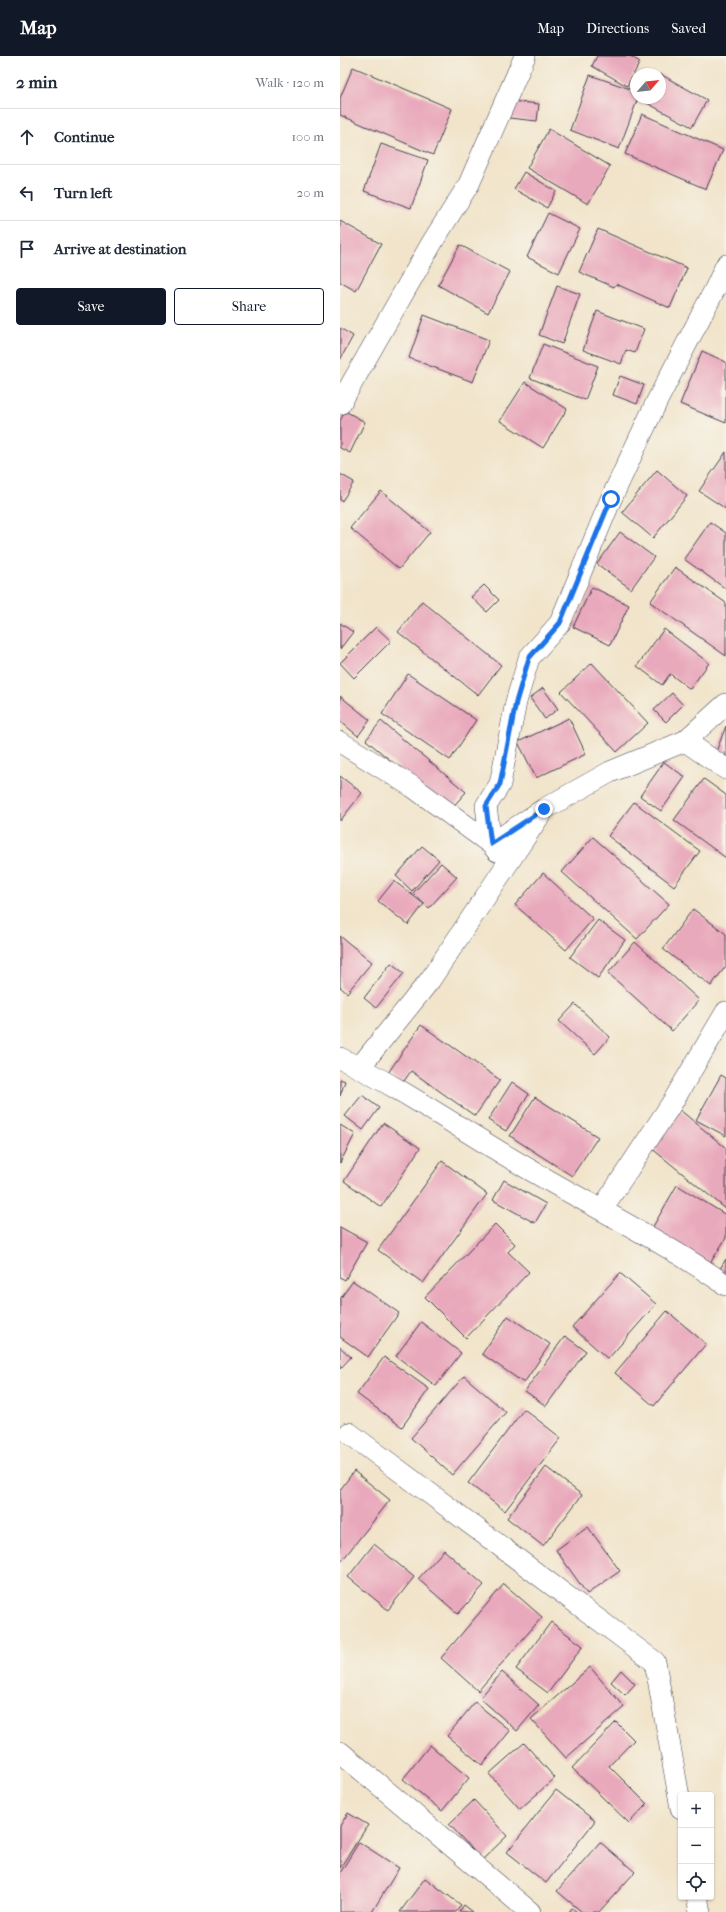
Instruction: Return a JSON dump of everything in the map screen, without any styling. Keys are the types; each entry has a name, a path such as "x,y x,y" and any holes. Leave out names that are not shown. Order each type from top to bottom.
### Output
{"street":[{"path":"340,404 433,241 469,184 525,56"},
{"path":"491,844 486,806 500,784 516,702 529,658 560,623 615,492 657,401 726,265"},
{"path":"491,844 544,809 610,772 685,741 726,704"},
{"path":"685,741 726,769"},
{"path":"340,742 413,787 491,844 509,864"},
{"path":"359,1068 430,980 509,864 544,809"},
{"path":"602,1209 672,1103 726,1012"},
{"path":"340,1058 415,1099 511,1158 602,1209 726,1285"},
{"path":"343,1434 655,1662 678,1792"},
{"path":"340,1752 530,1912"},
{"path":"698,1900 700,1912"}],"building":[{"path":"597,56 630,56 640,62 637,68 630,68 630,80 627,86 592,66"},
{"path":"353,67 452,109 433,155 340,115 340,98"},
{"path":"590,75 630,89 630,104 636,104 619,149 570,130"},
{"path":"666,77 707,100 692,127 649,104 666,104"},
{"path":"511,101 539,104 537,121 509,118"},
{"path":"642,114 723,150 706,189 625,154"},
{"path":"549,129 610,166 588,204 527,168"},
{"path":"381,144 428,160 411,208 364,191"},
{"path":"524,172 556,191 547,208 514,189"},
{"path":"548,213 580,229 559,273 527,257"},
{"path":"340,221 381,244 356,291 340,282"},
{"path":"598,229 687,268 670,308 616,284 614,287 579,272"},
{"path":"460,245 510,272 488,313 438,285"},
{"path":"557,286 580,294 562,344 539,335"},
{"path":"597,311 644,329 635,353 626,350 621,364 583,350"},
{"path":"424,315 489,340 473,382 409,358"},
{"path":"340,328 353,336 340,360"},
{"path":"543,344 598,366 585,400 530,378"},
{"path":"702,351 726,362 726,423 680,404"},
{"path":"620,376 644,385 637,404 613,395"},
{"path":"525,382 567,409 543,448 500,421"},
{"path":"345,411 365,422 350,453 340,448 340,421"},
{"path":"726,452 726,509 699,491"},
{"path":"657,470 687,496 653,538 622,512"},
{"path":"340,474 354,482 342,501 340,500"},
{"path":"381,491 430,532 399,569 350,528"},
{"path":"710,522 726,533 726,589 684,559"},
{"path":"620,532 654,557 631,589 597,564"},
{"path":"675,567 726,603 726,656 650,602"},
{"path":"484,585 499,600 487,612 471,597"},
{"path":"592,587 629,605 610,645 573,627"},
{"path":"422,601 501,665 478,695 398,632"},
{"path":"340,623 353,632 340,649"},
{"path":"376,627 391,641 354,678 340,663"},
{"path":"664,629 709,663 690,689 670,674 662,685 637,666"},
{"path":"592,663 648,723 617,752 561,692"},
{"path":"408,674 476,720 450,760 382,714"},
{"path":"543,688 558,709 545,719 530,698"},
{"path":"672,693 683,705 666,722 654,710"},
{"path":"340,696 370,720 358,736 340,721"},
{"path":"569,718 586,754 536,778 518,742"},
{"path":"381,721 466,792 450,810 366,740"},
{"path":"726,726 726,762 714,757"},
{"path":"664,762 685,777 661,811 640,796"},
{"path":"340,776 362,793 340,821"},
{"path":"704,779 726,795 726,858 674,820"},
{"path":"634,802 700,851 674,886 608,836"},
{"path":"593,837 669,904 637,939 562,872"},
{"path":"422,846 439,860 412,891 396,876"},
{"path":"441,863 457,877 429,908 413,893"},
{"path":"543,873 593,919 566,950 515,905"},
{"path":"394,881 424,904 408,925 378,901"},
{"path":"693,909 726,934 726,966 711,986 663,949"},
{"path":"598,920 625,940 598,978 570,957"},
{"path":"340,936 372,962 347,993 340,987"},
{"path":"635,942 699,1000 672,1031 608,973"},
{"path":"391,963 404,973 376,1008 364,998"},
{"path":"575,1004 610,1037 595,1054 559,1021"},
{"path":"421,1025 500,1080 475,1116 411,1071 402,1084 388,1073"},
{"path":"721,1075 726,1078 726,1136 696,1120"},
{"path":"340,1079 345,1081 340,1096"},
{"path":"512,1082 529,1094 506,1131 488,1120"},
{"path":"362,1095 379,1108 363,1130 345,1116"},
{"path":"535,1097 598,1137 572,1176 510,1136"},
{"path":"680,1110 726,1148 726,1209 650,1147"},
{"path":"383,1123 420,1148 381,1207 344,1181"},
{"path":"340,1125 355,1134 340,1163"},
{"path":"442,1161 487,1194 423,1283 378,1250"},
{"path":"504,1180 546,1204 535,1223 493,1200"},
{"path":"677,1185 726,1215 726,1238 709,1265 651,1230"},
{"path":"495,1224 515,1244 508,1252 529,1272 466,1338 425,1297"},
{"path":"340,1227 367,1242 345,1280 340,1277"},
{"path":"726,1259 726,1276 718,1272"},
{"path":"620,1273 656,1304 608,1359 572,1327"},
{"path":"353,1281 399,1313 368,1357 340,1337 340,1299"},
{"path":"667,1311 706,1344 654,1406 615,1373"},
{"path":"508,1316 550,1344 524,1383 482,1354"},
{"path":"421,1322 461,1353 436,1386 396,1356"},
{"path":"565,1336 586,1351 546,1406 525,1391"},
{"path":"340,1347 351,1357 340,1369"},
{"path":"384,1357 429,1389 402,1427 357,1394"},
{"path":"464,1376 506,1412 452,1475 411,1438"},
{"path":"524,1409 561,1438 505,1511 468,1483"},
{"path":"546,1467 582,1495 543,1546 507,1518"},
{"path":"354,1471 390,1500 340,1563 340,1490"},
{"path":"588,1527 620,1571 587,1594 556,1550"},
{"path":"374,1544 414,1577 388,1610 348,1577"},
{"path":"444,1550 484,1585 458,1614 418,1579"},
{"path":"504,1584 542,1617 478,1691 441,1658"},
{"path":"551,1622 583,1646 548,1693 516,1669"},
{"path":"590,1667 624,1707 566,1758 531,1719"},
{"path":"621,1670 635,1684 625,1695 611,1682"},
{"path":"502,1672 539,1705 517,1731 480,1698"},
{"path":"475,1702 510,1731 482,1765 447,1736"},
{"path":"616,1722 634,1740 609,1766 647,1804 629,1823 572,1768"},
{"path":"524,1743 555,1778 520,1809 489,1774"},
{"path":"430,1745 469,1778 442,1811 403,1779"},
{"path":"556,1790 595,1821 546,1883 507,1852"},
{"path":"474,1800 507,1836 482,1860 449,1824"},
{"path":"348,1813 368,1825 340,1868 340,1826"},
{"path":"359,1842 399,1868 372,1912 340,1912 340,1873"},
{"path":"600,1842 635,1872 599,1912 582,1912 557,1891"},
{"path":"425,1878 461,1905 456,1912 400,1912"},
{"path":"464,1905 473,1912 459,1912"},
{"path":"572,1908 577,1912 569,1912"}],"route":[{"path":"544,809 491,844 486,806 500,784 516,702 529,658 560,623 611,499"}]}
